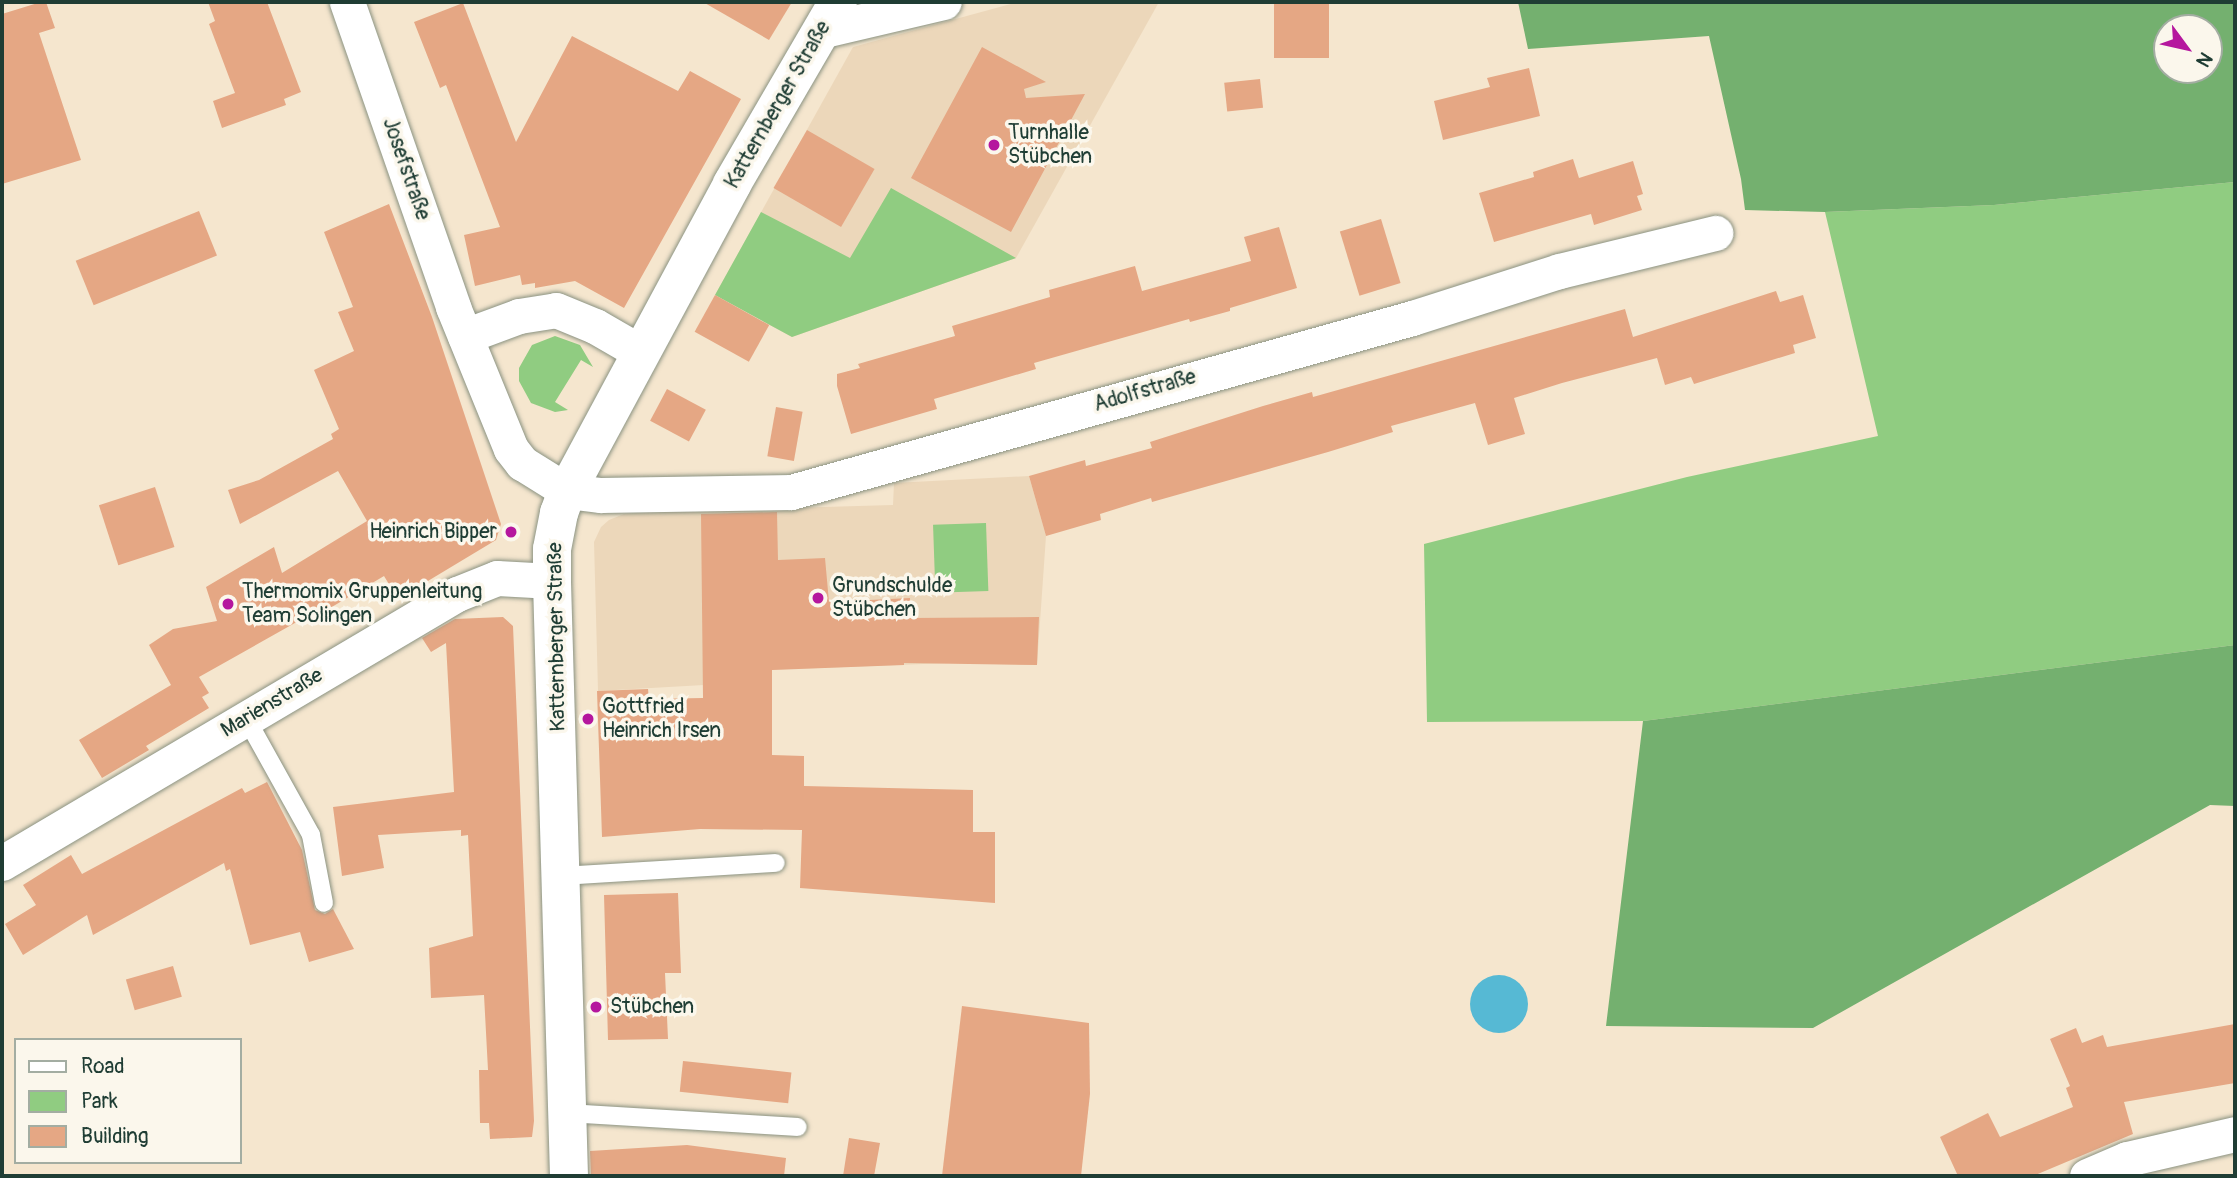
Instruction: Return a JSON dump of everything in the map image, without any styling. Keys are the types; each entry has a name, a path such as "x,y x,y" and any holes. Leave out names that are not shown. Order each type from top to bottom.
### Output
{"street":[{"name":"Josefstraße","path":"347,2 465,336 511,449 522,463 567,491"},
{"path":"829,16 944,2"},
{"name":"Katternberger Straße","path":"569,1176 552,549 567,491 776,104 829,16"},
{"name":"Adolfstraße","path":"567,491 601,495 791,492 1412,318 1559,271 1715,233"},
{"path":"465,336 519,316 556,310 595,326 640,352"},
{"name":"Marienstraße","path":"2,863 471,587 510,577 552,581"},
{"path":"2087,1176 2127,1159 2235,1134"}],"lane":[{"path":"246,718 312,835 324,903"},
{"path":"562,876 776,863"},
{"path":"568,1113 798,1126"}],"shaded area":[{"path":"1018,2 1159,2 1016,258 792,337 715,295 853,47"},
{"name":"Grundschulde Stübchen","path":"1029,476 1046,536 1037,665 950,663 765,670 704,685 598,691 594,542 601,527 609,520 624,514 647,512 893,505 894,483"}],"green space":[{"path":"1518,2 2235,2 2235,182 1994,205 1825,212 1745,210 1741,179 1709,36 1528,49"},
{"path":"2235,182 2235,645 1643,721 1427,722 1424,544 1687,477 1878,436 1825,212 1994,205"},
{"path":"891,188 1016,258 792,337 715,295 761,212 850,258"},
{"path":"555,336 580,345 593,367 581,360 555,402 568,410 555,412 531,403 519,381 519,368 532,345"},
{"path":"986,523 988,591 935,593 933,525"},
{"path":"2235,645 2235,806 2210,805 1813,1028 1606,1026 1643,721"}],"water":[{"path":"1493,975 1505,975 1520,983 1528,998 1528,1010 1520,1025 1505,1033 1493,1033 1478,1025 1470,1010 1470,998 1478,983"}],"building":[{"path":"46,2 55,28 39,33 81,160 2,184 2,14"},
{"path":"208,2 267,2 301,92 284,99 286,105 222,128 213,101 235,93 209,24 215,21"},
{"path":"703,2 792,2 769,40"},
{"path":"1274,2 1329,2 1329,58 1274,58"},
{"path":"463,3 516,142 572,36 678,91 690,71 741,99 624,308 575,281 535,288 535,283 522,285 520,275 475,286 464,235 500,227 446,85 440,88 414,22"},
{"name":"Turnhalle Stübchen","path":"982,47 1046,82 1024,89 1026,98 1085,94 1011,232 911,178"},
{"path":"1529,68 1540,116 1443,140 1434,101 1490,87 1487,78"},
{"path":"1260,79 1263,108 1227,112 1224,83"},
{"path":"807,130 875,169 841,227 774,188"},
{"path":"1573,159 1579,178 1633,161 1643,194 1637,196 1642,210 1594,225 1591,214 1494,242 1479,193 1534,177 1533,172"},
{"path":"389,204 432,317 501,524 496,540 398,599 384,576 320,614 318,610 199,677 209,693 202,697 209,708 146,746 149,750 102,778 79,740 171,685 149,645 173,629 217,621 206,587 274,547 282,573 367,521 338,471 240,524 228,490 259,480 333,439 331,434 339,429 314,370 354,351 338,312 353,307 324,232"},
{"path":"199,211 217,256 94,305 76,261"},
{"path":"1381,219 1401,283 1359,296 1340,232"},
{"path":"1279,227 1297,288 1230,308 1230,311 1190,322 1189,319 1034,363 1036,369 934,399 937,409 851,434 837,386 837,374 860,368 858,364 955,336 952,326 1050,297 1049,290 1135,266 1142,291 1251,261 1244,237"},
{"path":"1776,291 1780,302 1803,295 1816,338 1793,345 1795,353 1694,384 1691,377 1665,385 1657,358 1514,398 1525,434 1488,445 1475,403 1391,426 1393,432 1328,452 1152,502 1151,498 1100,514 1101,520 1046,536 1029,476 1085,460 1086,466 1152,448 1150,442 1263,406 1312,392 1313,397 1625,309 1633,337"},
{"path":"715,295 769,325 749,362 695,332"},
{"path":"667,389 706,410 689,441 650,421"},
{"path":"776,407 803,412 794,461 767,456"},
{"path":"155,487 174,547 118,565 99,505"},
{"path":"777,512 778,560 825,558 829,602 910,598 910,618 1039,617 1037,665 904,663 772,670 772,755 804,756 804,786 973,790 973,832 995,832 995,903 800,888 802,830 700,829 602,837 597,691 648,689 649,699 703,698 701,514"},
{"path":"503,617 513,626 534,1121 532,1137 490,1139 489,1123 480,1123 479,1070 488,1070 484,995 431,998 429,948 473,936 468,835 461,836 461,830 378,835 384,868 342,876 333,807 454,792 446,643 431,652 422,638 455,619"},
{"path":"267,782 302,850 315,910 325,914 333,909 354,949 309,962 300,932 250,945 230,869 226,871 224,863 93,935 87,915 23,955 5,924 36,905 23,885 71,855 82,874 242,788 245,793"},
{"path":"678,893 681,973 665,973 668,1039 608,1040 604,895"},
{"path":"173,966 182,997 135,1010 126,980"},
{"path":"962,1006 1089,1023 1090,1094 1081,1176 942,1176"},
{"path":"2235,1024 2235,1083 2124,1102 2133,1134 2033,1176 1958,1176 1940,1137 1988,1113 2000,1137 2073,1107 2066,1088 2070,1086 2050,1039 2076,1028 2082,1043 2103,1035 2107,1047"},
{"path":"683,1061 791,1072 788,1103 680,1092"},
{"path":"849,1138 880,1143 874,1176 843,1176"},
{"path":"687,1145 786,1158 784,1176 591,1176 590,1151"}],"place":[{"name":"Turnhalle Stübchen","path":"994,145"},
{"name":"Heinrich Bipper","path":"511,532"},
{"name":"Grundschulde Stübchen","path":"818,598"},
{"name":"Thermomix Gruppenleitung Team Solingen","path":"228,604"},
{"name":"Gottfried Heinrich Irsen","path":"588,719"},
{"name":"Stübchen","path":"596,1007"}]}
